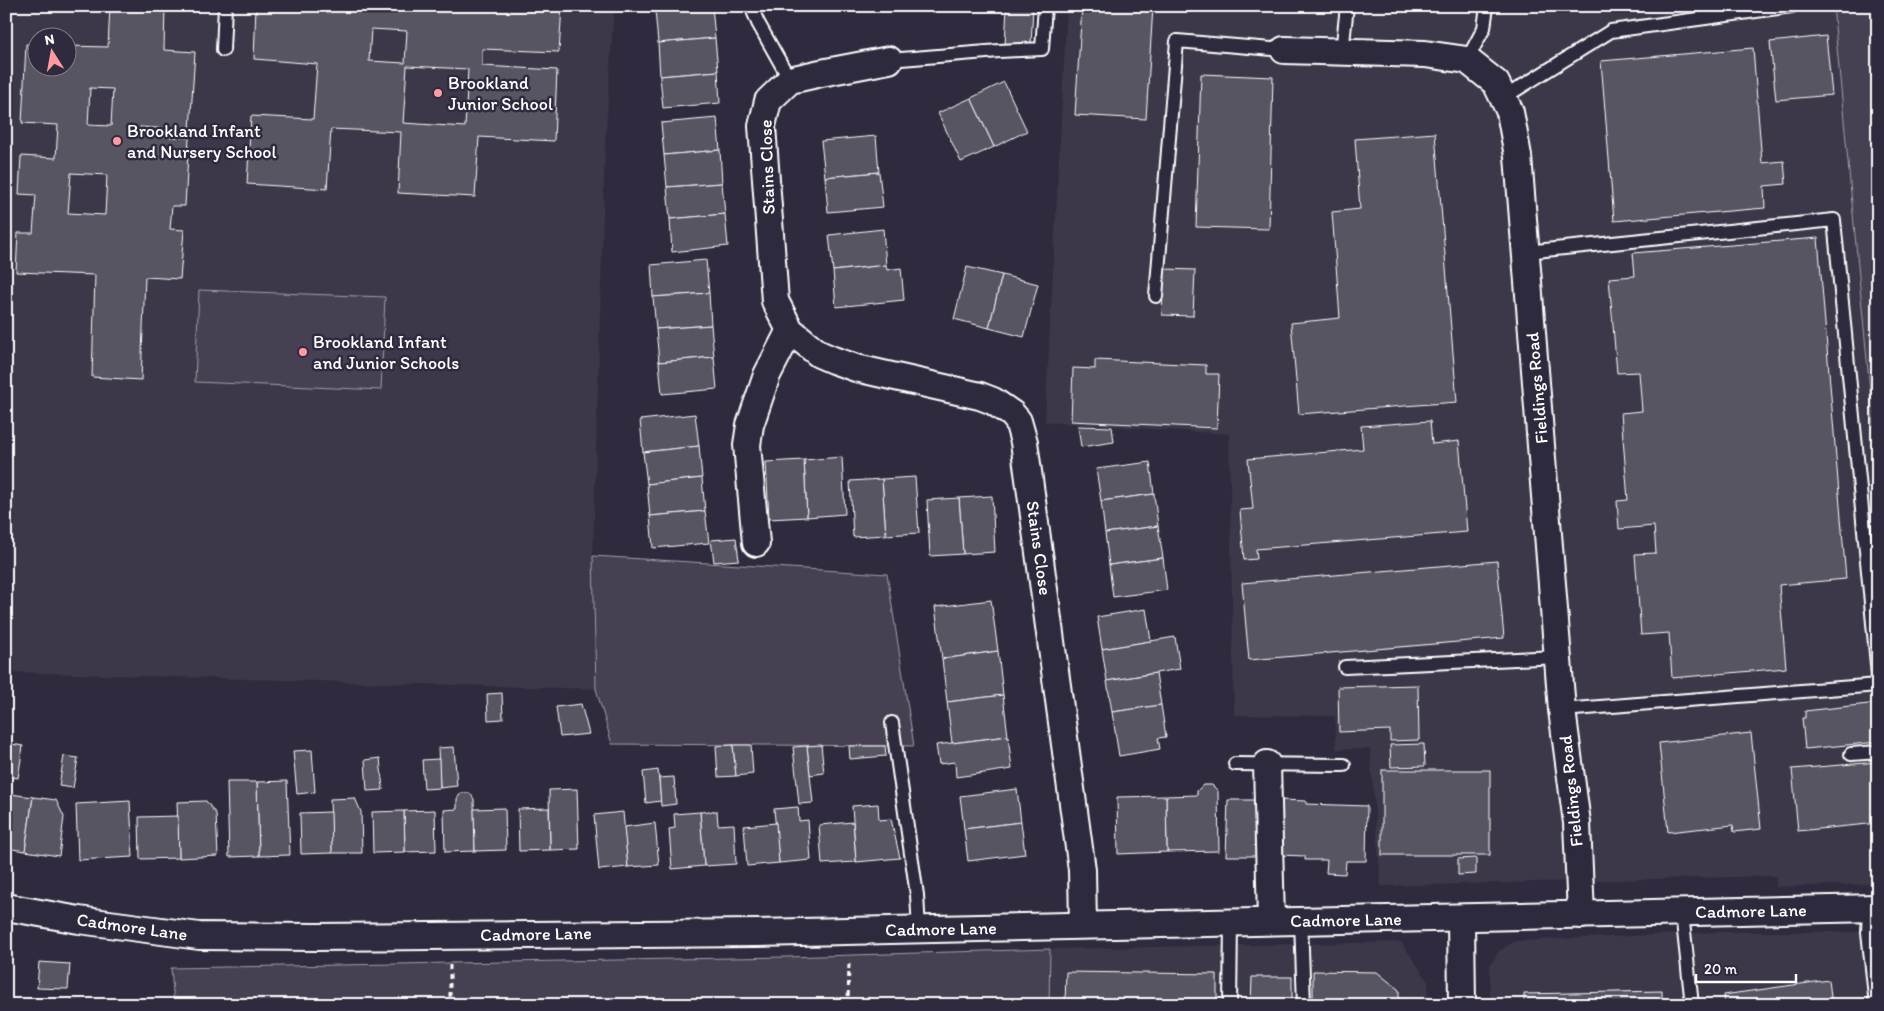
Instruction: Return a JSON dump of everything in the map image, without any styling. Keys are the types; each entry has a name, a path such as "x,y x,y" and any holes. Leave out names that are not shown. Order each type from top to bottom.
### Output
{"street":[{"name":"Fieldings Road","path":"1284,50 1425,54 1466,60 1496,83 1510,112 1518,156 1562,710 1577,823 1581,915"},
{"name":"Stains Close","path":"889,60 821,72 790,80 768,101 762,126 775,300 790,330 819,354 856,368 980,396 1002,406 1018,421 1024,442 1081,860 1084,925"},
{"path":"756,543 748,445 750,425 767,375 790,330"},
{"path":"1267,764 1271,921"},
{"name":"Cadmore Lane","path":"6,907 79,920 199,936 316,937 849,931 1873,909"},
{"path":"1461,918 1462,1005"}],"lane":[{"path":"223,50 225,6"},
{"path":"751,6 758,23 790,80"},
{"path":"889,60 1042,49 1045,6"},
{"path":"1342,52 1347,6"},
{"path":"1466,60 1484,28 1487,6"},
{"path":"1503,98 1611,31 1792,6"},
{"path":"1156,296 1177,41 1284,50"},
{"path":"1526,252 1834,220 1878,675"},
{"path":"1345,667 1558,657"},
{"path":"1562,710 1878,685"},
{"path":"892,723 917,895 919,929"},
{"path":"1851,754 1878,752"},
{"path":"1235,764 1344,765"},
{"path":"1873,909 1868,932 1876,1005"},
{"path":"1682,913 1692,1005"},
{"path":"1301,921 1304,1005"},
{"path":"1230,1005 1231,922"}],"path":[{"path":"848,1005 849,931"},
{"path":"449,935 450,1005"}],"shaded area":[{"name":"Brookland Infant and Junior Schools","path":"6,6 614,6 605,148 593,556 596,689 6,672"},
{"path":"1067,6 1833,6 1878,474 1878,884 1776,887 1776,876 1381,886 1370,749 1336,749 1335,716 1234,715 1229,434 1045,422"},
{"path":"1833,6 1878,6 1878,474"},
{"path":"199,290 385,297 381,390 195,382"},
{"path":"593,556 887,574 914,746 612,744 596,689"},
{"path":"1724,932 1878,932 1878,1005 1490,1005 1490,965 1499,951 1515,941"},
{"path":"1401,942 1428,981 1428,1005 1049,1005 1050,949"},
{"path":"1050,949 1049,1005 174,1005 171,968 787,957"}],"building":[{"path":"110,6 165,6 164,50 195,52 190,130 140,127 140,135 189,138 185,206 172,206 170,229 184,230 180,279 145,277 141,380 92,377 95,275 16,272 18,233 33,233 36,195 19,194 21,156 56,158 58,125 22,123 26,44 28,44 28,78 78,78 78,46 108,47","holes":["90,88 113,89 111,126 88,125","71,173 107,175 105,215 68,213"]},
{"path":"256,6 562,6 559,52 482,49 482,66 557,70 554,141 479,137 475,197 398,193 401,132 331,129 327,189 247,184 251,116 313,119 317,64 254,59","holes":["371,29 407,31 405,63 369,61","407,66 468,69 465,127 403,123"]},
{"path":"655,6 699,6 655,10"},
{"path":"712,6 715,38 658,43 655,10"},
{"path":"1007,6 1033,6 1031,46 1005,45"},
{"path":"1082,6 1153,6 1146,119 1075,115"},
{"path":"1826,36 1832,95 1776,100 1770,42"},
{"path":"715,38 718,71 660,76 658,43"},
{"path":"1753,48 1762,163 1784,161 1786,184 1764,186 1765,208 1614,221 1601,61"},
{"path":"718,71 720,103 663,108 660,76"},
{"path":"1201,74 1273,77 1269,229 1196,227"},
{"path":"1004,82 1027,131 994,147 971,98"},
{"path":"971,98 994,147 961,162 938,113"},
{"path":"717,118 720,150 664,155 661,123"},
{"path":"1435,133 1457,402 1299,414 1291,323 1340,318 1332,212 1360,209 1355,139"},
{"path":"876,136 879,172 825,177 821,141"},
{"path":"720,150 722,183 667,187 664,155"},
{"path":"879,172 883,207 828,212 825,177"},
{"path":"722,183 725,214 670,219 667,187"},
{"path":"725,214 728,246 672,252 670,219"},
{"path":"883,229 886,265 833,271 829,235"},
{"path":"1818,238 1846,579 1779,585 1786,668 1672,678 1669,633 1641,635 1635,554 1656,553 1654,526 1619,529 1617,501 1628,500 1621,413 1642,411 1639,372 1617,373 1609,278 1635,276 1633,253"},
{"path":"706,260 709,293 653,297 651,265"},
{"path":"886,265 887,270 901,268 904,300 836,307 833,271"},
{"path":"967,267 1002,275 989,328 954,319"},
{"path":"1164,269 1195,270 1193,316 1162,315"},
{"path":"1002,275 1038,284 1024,337 989,328"},
{"path":"709,293 711,325 656,329 653,297"},
{"path":"711,325 714,357 659,362 656,329"},
{"path":"714,357 717,389 662,394 659,362"},
{"path":"1095,360 1206,365 1206,374 1219,374 1217,428 1071,421 1073,368 1095,369"},
{"path":"695,414 699,446 643,452 640,420"},
{"path":"1430,421 1432,444 1459,441 1467,532 1256,549 1257,559 1244,560 1240,510 1253,509 1248,459 1363,449 1361,426"},
{"path":"1078,426 1112,427 1114,442 1081,447"},
{"path":"699,446 702,478 647,484 643,452"},
{"path":"842,457 845,514 807,517 804,460"},
{"path":"804,460 807,517 769,519 766,462"},
{"path":"1150,462 1154,494 1101,501 1096,469"},
{"path":"915,477 919,533 886,535 882,479"},
{"path":"702,478 705,511 650,516 647,484"},
{"path":"882,479 886,535 853,537 850,481"},
{"path":"1154,494 1158,526 1105,533 1101,501"},
{"path":"992,496 995,552 963,554 959,498"},
{"path":"959,498 963,554 930,556 927,500"},
{"path":"705,511 709,543 653,548 650,516"},
{"path":"1158,526 1163,558 1109,565 1105,533"},
{"path":"736,538 739,560 714,562 711,540"},
{"path":"1163,558 1167,590 1113,597 1109,565"},
{"path":"1497,561 1504,638 1249,660 1242,583"},
{"path":"991,600 998,651 942,659 935,607"},
{"path":"1146,609 1151,641 1102,649 1097,617"},
{"path":"1175,637 1180,669 1107,681 1102,649"},
{"path":"998,651 1003,695 947,702 942,659"},
{"path":"1156,673 1161,705 1112,712 1107,681"},
{"path":"1418,685 1419,740 1390,741 1390,730 1339,732 1338,687"},
{"path":"502,693 503,719 488,720 487,694"},
{"path":"1003,695 1008,736 952,743 947,702"},
{"path":"1878,703 1878,742 1805,749 1802,718 1805,718 1805,711"},
{"path":"581,704 589,734 560,737 556,707"},
{"path":"1161,705 1166,737 1158,738 1160,749 1119,756 1112,712"},
{"path":"1751,733 1761,829 1734,832 1733,825 1668,832 1659,743"},
{"path":"1008,736 1012,769 956,777 955,762 939,764 936,745"},
{"path":"6,743 23,746 18,778 6,776"},
{"path":"1424,744 1425,766 1391,767 1390,745"},
{"path":"733,745 736,776 718,777 716,746"},
{"path":"733,745 751,745 753,774 736,776"},
{"path":"821,745 824,773 810,775 807,746"},
{"path":"807,746 813,803 799,804 793,747"},
{"path":"849,746 885,746 886,756 850,759"},
{"path":"454,747 457,786 440,788 438,748"},
{"path":"312,750 315,792 297,794 293,751"},
{"path":"64,756 78,758 73,788 59,786"},
{"path":"380,758 383,790 367,791 365,760"},
{"path":"439,759 440,788 424,789 422,760"},
{"path":"1878,762 1878,823 1798,831 1792,769"},
{"path":"658,770 661,801 646,803 643,772"},
{"path":"1382,770 1490,770 1490,855 1382,855"},
{"path":"674,777 676,804 661,806 659,778"},
{"path":"287,781 290,855 259,856 257,782"},
{"path":"227,782 257,782 259,856 229,857"},
{"path":"1203,785 1212,785 1218,791 1219,851 1167,852 1166,796 1197,795 1197,791"},
{"path":"577,789 579,849 550,850 549,790"},
{"path":"1017,789 1021,822 964,829 960,796"},
{"path":"461,793 470,793 474,799 475,851 445,852 444,810 457,809 457,799"},
{"path":"10,794 33,797 25,851 6,848 6,801"},
{"path":"1166,796 1167,852 1118,854 1117,797"},
{"path":"33,797 56,800 64,817 59,856 25,851"},
{"path":"355,798 361,812 362,853 332,853 330,799"},
{"path":"1228,800 1259,800 1258,856 1226,856"},
{"path":"1280,800 1306,801 1306,804 1367,806 1366,861 1346,861 1345,874 1326,873 1327,860 1305,860 1305,856 1278,855"},
{"path":"130,801 133,857 78,860 76,804"},
{"path":"206,801 216,814 218,856 179,858 177,802"},
{"path":"878,804 879,820 891,819 900,858 856,862 852,806"},
{"path":"798,807 799,821 808,820 811,860 779,863 774,809"},
{"path":"505,808 506,850 475,851 474,809"},
{"path":"549,808 550,850 519,851 518,809"},
{"path":"435,810 436,851 405,852 404,811"},
{"path":"404,811 405,852 373,853 372,812"},
{"path":"717,811 718,825 734,824 736,864 704,866 700,812"},
{"path":"331,812 332,853 301,854 300,813"},
{"path":"623,812 628,867 599,870 594,815"},
{"path":"700,812 704,866 672,869 669,829 675,828 674,814"},
{"path":"178,816 179,858 140,859 139,817"},
{"path":"853,822 856,862 822,864 819,825"},
{"path":"1021,822 1025,854 968,861 964,829"},
{"path":"655,823 659,865 628,867 624,827"},
{"path":"776,823 779,863 747,866 744,826"},
{"path":"1476,858 1476,874 1458,875 1458,859"},
{"path":"39,962 70,964 68,989 37,988"},
{"path":"1313,971 1377,972 1399,990 1399,1005 1313,1005"},
{"path":"1066,972 1217,974 1217,1005 1065,1005"},
{"path":"1252,977 1292,977 1292,1005 1251,1005"},
{"path":"1829,980 1832,1005 1724,1005 1723,995"},
{"path":"1662,991 1662,1005 1524,1005 1524,994"},
{"path":"28,999 95,1003 95,1005 28,1005"}],"place":[{"name":"Brookland Junior School","path":"438,93"},
{"name":"Brookland Infant and Nursery School","path":"117,141"},
{"name":"Brookland Infant and Junior Schools","path":"303,352"}]}
